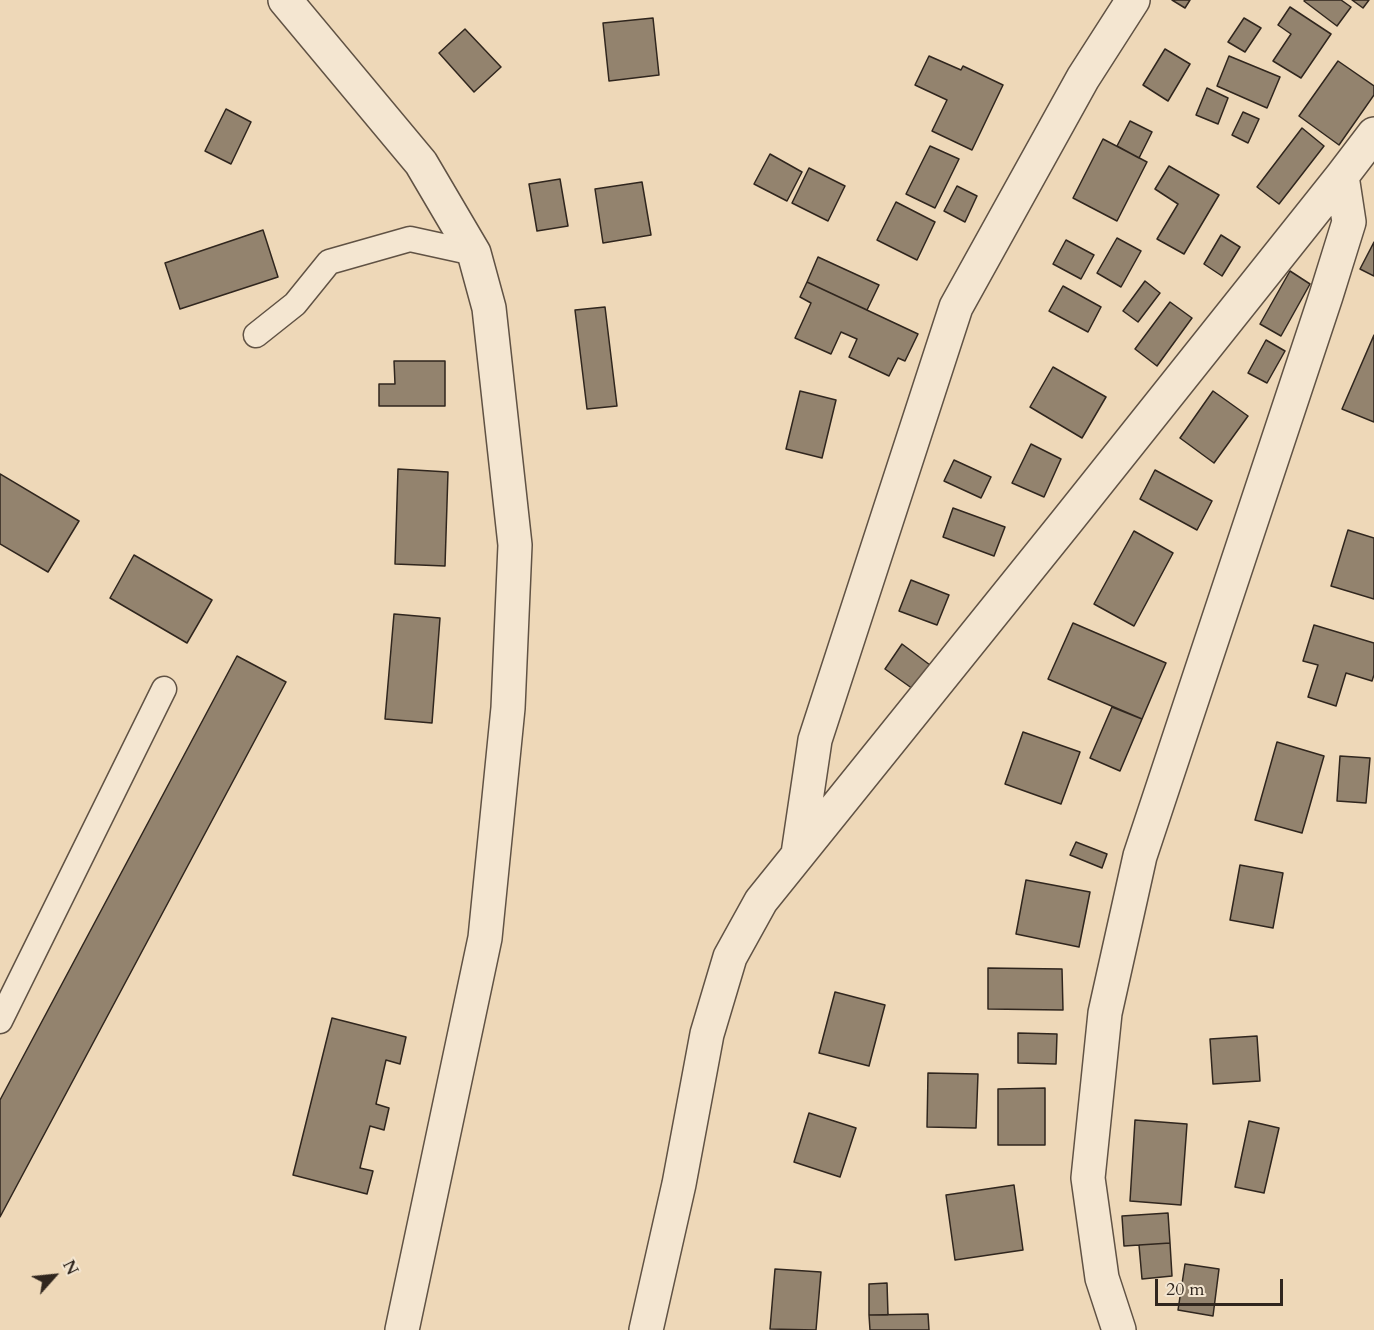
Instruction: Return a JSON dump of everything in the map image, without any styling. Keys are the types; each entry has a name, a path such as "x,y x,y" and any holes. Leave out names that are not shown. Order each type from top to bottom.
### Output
{"street":[{"path":"285,0 421,163 474,252 489,308 515,545 508,708 485,938 402,1330"},
{"path":"798,855 815,740 956,307 1083,78 1133,0"},
{"path":"646,1330 679,1184 707,1034 730,957 761,901 1374,134"},
{"path":"1119,1330 1102,1278 1088,1178 1105,1013 1140,856 1349,222 1342,176"}],"lane":[{"path":"256,335 295,304 329,262 410,238 474,252"},
{"path":"0,1022 164,690"}],"building":[{"path":"1172,0 1190,0 1185,8"},
{"path":"1305,0 1341,0 1351,7 1337,26"},
{"path":"1352,0 1369,0 1363,8"},
{"path":"1290,7 1331,34 1301,78 1273,61 1291,34 1278,25"},
{"path":"653,18 659,75 609,81 603,23"},
{"path":"1244,18 1261,28 1245,52 1228,42"},
{"path":"465,29 501,67 474,92 439,53"},
{"path":"1165,49 1190,64 1168,101 1143,85"},
{"path":"929,56 961,70 963,66 1003,85 972,150 932,131 947,100 915,85"},
{"path":"1229,56 1280,77 1267,108 1217,86"},
{"path":"1338,61 1374,86 1374,95 1339,145 1299,116"},
{"path":"1207,88 1228,98 1218,124 1196,115"},
{"path":"226,109 251,122 231,164 205,151"},
{"path":"1243,112 1259,119 1248,143 1232,135"},
{"path":"1130,121 1152,132 1139,158 1117,146"},
{"path":"1302,128 1324,146 1279,204 1257,187"},
{"path":"1103,139 1147,162 1117,221 1073,198"},
{"path":"930,146 959,159 935,208 906,194"},
{"path":"770,154 802,172 787,201 754,184"},
{"path":"1169,166 1219,195 1184,254 1157,239 1178,204 1155,189"},
{"path":"809,168 845,186 828,221 792,203"},
{"path":"560,179 568,226 537,231 529,184"},
{"path":"642,182 651,235 603,243 595,189"},
{"path":"957,186 977,196 965,222 944,211"},
{"path":"896,202 935,222 917,260 877,240"},
{"path":"263,230 278,277 180,309 165,263"},
{"path":"1221,235 1240,247 1222,276 1204,264"},
{"path":"1117,238 1141,251 1121,287 1097,273"},
{"path":"1066,240 1094,255 1081,279 1053,264"},
{"path":"1374,242 1374,276 1360,269"},
{"path":"818,257 879,285 867,310 807,282"},
{"path":"1290,271 1310,284 1281,336 1260,324"},
{"path":"1145,281 1160,293 1138,322 1123,311"},
{"path":"807,282 918,334 905,361 898,358 889,376 849,357 857,339 841,332 831,354 795,338 811,303 800,297"},
{"path":"1063,286 1101,307 1088,332 1049,311"},
{"path":"1170,302 1192,318 1157,366 1135,349"},
{"path":"605,307 617,406 587,409 575,310"},
{"path":"1374,335 1374,422 1342,409"},
{"path":"1266,340 1285,351 1267,383 1248,373"},
{"path":"394,361 445,361 445,406 379,406 379,384 395,384"},
{"path":"1053,367 1106,397 1082,438 1030,407"},
{"path":"800,391 836,400 822,458 786,449"},
{"path":"1213,391 1248,416 1214,463 1180,438"},
{"path":"1031,444 1061,459 1044,497 1012,483"},
{"path":"954,460 991,477 981,498 944,481"},
{"path":"398,469 448,472 445,566 395,564"},
{"path":"1155,470 1212,501 1197,530 1140,499"},
{"path":"0,474 79,521 48,572 0,544"},
{"path":"953,508 1005,527 994,556 943,537"},
{"path":"1348,530 1374,538 1374,599 1331,586"},
{"path":"1134,531 1173,553 1134,626 1094,604"},
{"path":"134,555 212,600 187,643 110,598"},
{"path":"911,580 949,595 937,625 899,611"},
{"path":"394,614 440,618 432,723 385,719"},
{"path":"1073,623 1166,663 1142,719 1048,679"},
{"path":"1314,625 1374,643 1372,681 1346,673 1336,706 1308,697 1318,665 1303,661"},
{"path":"902,644 930,665 913,689 885,669"},
{"path":"237,656 286,682 0,1217 0,1100"},
{"path":"1112,707 1142,719 1120,771 1090,758"},
{"path":"1023,732 1080,752 1061,804 1005,784"},
{"path":"1277,742 1324,756 1302,833 1255,820"},
{"path":"1340,756 1370,758 1366,803 1337,801"},
{"path":"1076,842 1107,854 1102,868 1070,855"},
{"path":"1240,865 1283,873 1273,928 1230,920"},
{"path":"1026,880 1090,892 1079,947 1016,934"},
{"path":"988,968 1062,969 1063,1010 988,1009"},
{"path":"835,992 885,1005 869,1066 819,1053"},
{"path":"332,1018 406,1037 400,1064 386,1060 376,1104 389,1108 384,1130 370,1126 360,1168 373,1171 367,1194 293,1175"},
{"path":"1018,1033 1057,1034 1056,1064 1018,1063"},
{"path":"1257,1036 1260,1081 1213,1084 1210,1039"},
{"path":"928,1073 978,1074 976,1128 927,1127"},
{"path":"1045,1088 1045,1145 998,1145 998,1089"},
{"path":"809,1113 856,1128 840,1177 794,1162"},
{"path":"1135,1120 1187,1124 1181,1205 1130,1201"},
{"path":"1249,1121 1279,1128 1264,1193 1235,1187"},
{"path":"1014,1185 1023,1250 955,1260 946,1195"},
{"path":"1168,1213 1170,1243 1124,1246 1122,1216"},
{"path":"1170,1243 1172,1276 1142,1279 1139,1245"},
{"path":"1185,1264 1219,1269 1213,1316 1178,1310"},
{"path":"775,1269 821,1272 816,1330 770,1329"},
{"path":"887,1283 888,1315 869,1315 869,1284"},
{"path":"928,1314 929,1330 870,1330 869,1315"}]}
